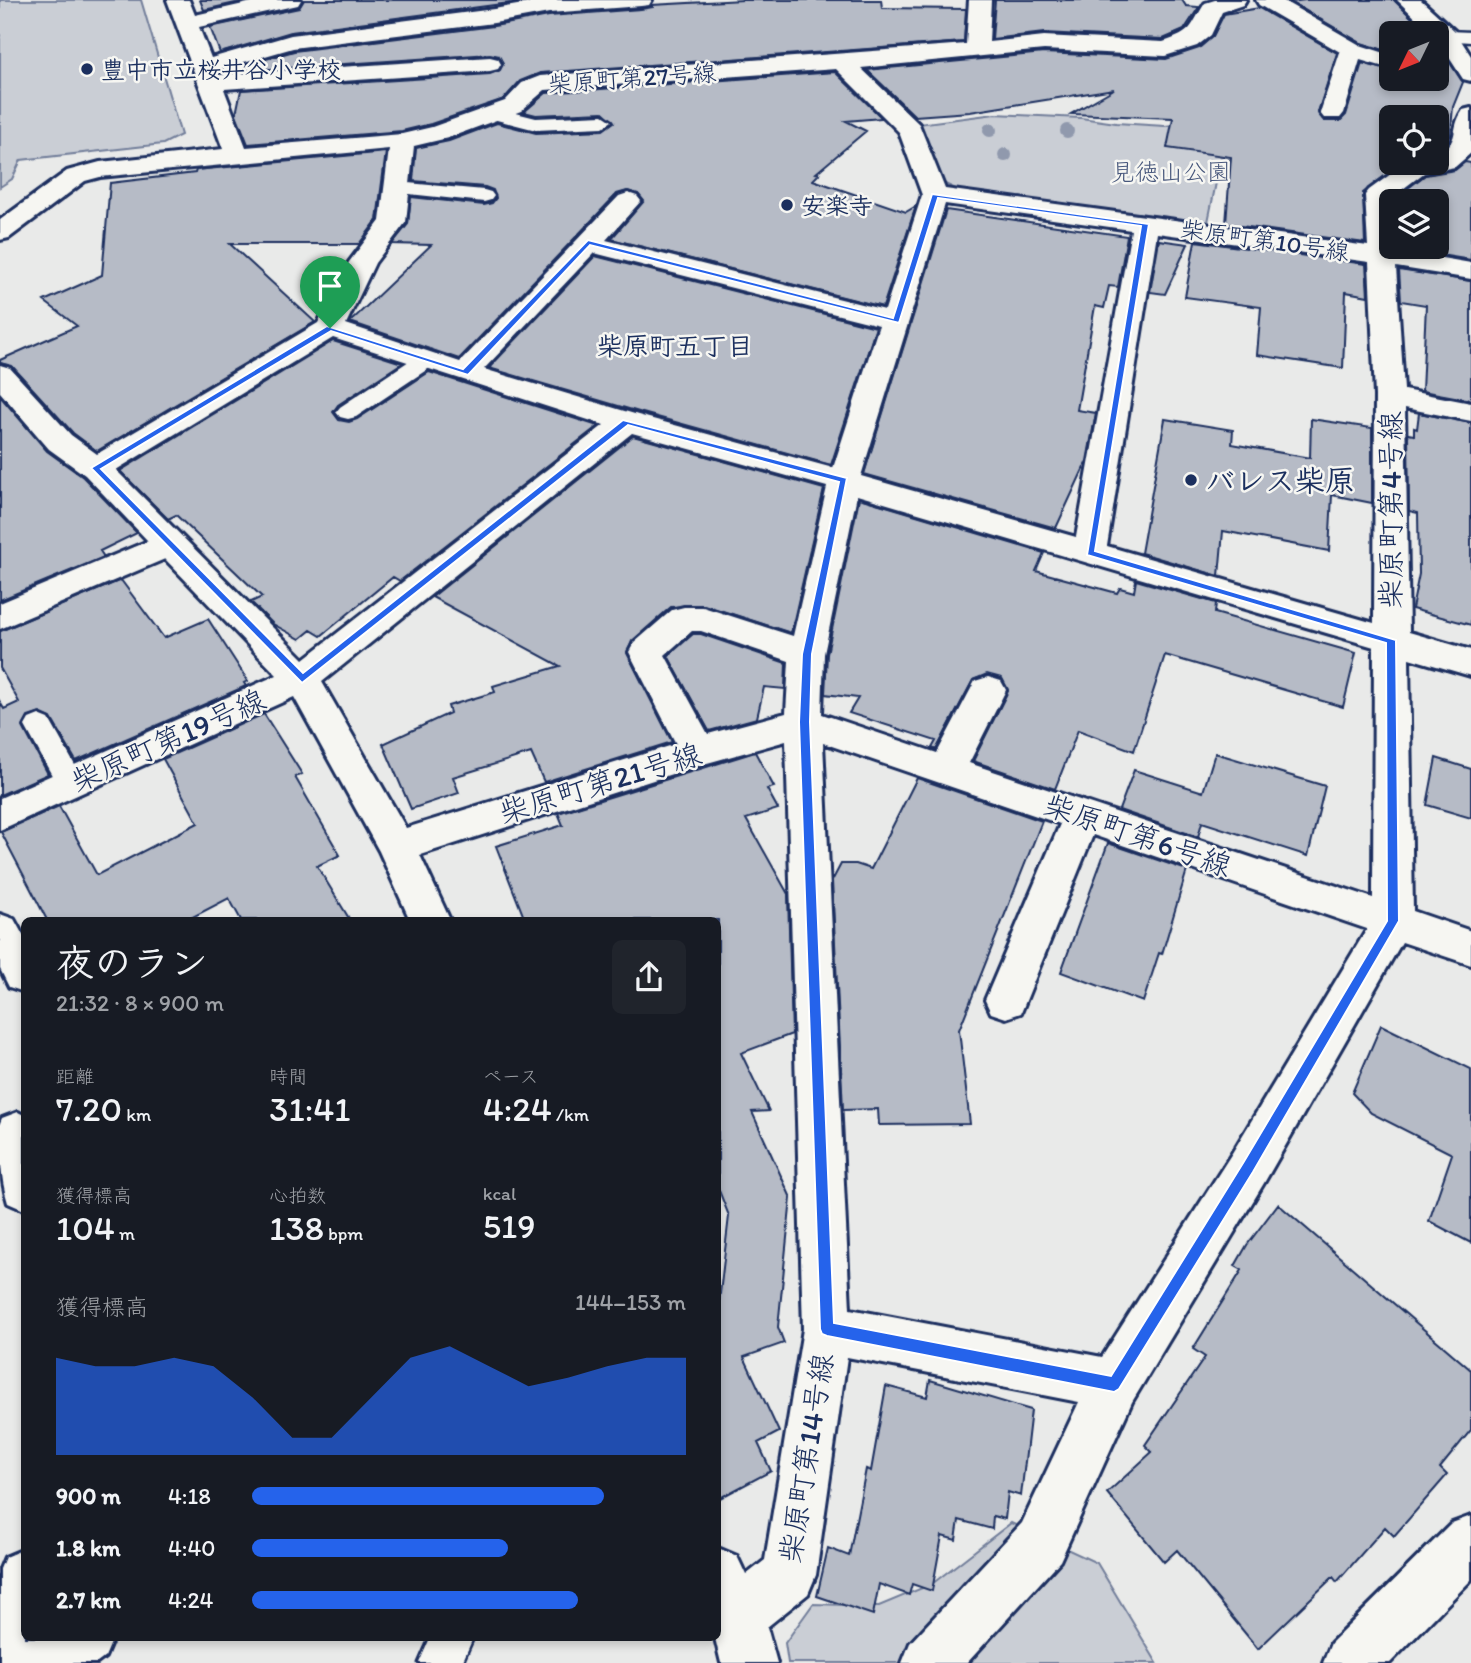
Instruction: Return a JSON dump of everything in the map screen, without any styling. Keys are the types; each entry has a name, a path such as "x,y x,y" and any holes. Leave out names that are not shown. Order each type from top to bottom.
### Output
{"street":[{"path":"178,0 237,155"},
{"path":"187,23 290,0"},
{"path":"402,0 407,27"},
{"path":"206,75 291,42 494,16 548,6 641,0"},
{"path":"977,50 980,0"},
{"name":"柴原町第27号線","path":"0,232 76,176 100,170 237,155 402,141 439,133 513,106 530,88 540,83 1044,43 1165,49 1189,41 1203,30 1213,9 1235,0"},
{"path":"1268,0 1352,50 1379,58"},
{"path":"1408,0 1431,21"},
{"path":"1449,41 1463,74"},
{"path":"1332,113 1352,50"},
{"path":"840,60 910,130 935,195"},
{"path":"206,75 490,64"},
{"name":"柴原町第4号線","path":"1386,189 1416,167 1446,162 1465,145 1471,115"},
{"path":"96,468 330,328 362,262 393,222 402,141"},
{"name":"柴原町第4号線","path":"1379,194 1379,215"},
{"name":"柴原町第10号線","path":"935,195 1379,256"},
{"name":"柴原町第14号線","path":"734,1618 789,1575 827,1329 804,722 807,654 844,481 935,195"},
{"path":"465,373 628,201"},
{"path":"1090,553 1145,224"},
{"path":"588,243 896,321"},
{"name":"柴原町第4号線","path":"1381,259 1390,396 1393,921"},
{"name":"柴原町第10号線","path":"1399,259 1471,271"},
{"path":"330,328 626,422 844,481 1471,663"},
{"path":"0,374 60,442 96,468 172,543 257,636 302,679 397,847 429,917"},
{"path":"1390,396 1471,412"},
{"name":"柴原町第19号線","path":"0,815 302,679 626,422"},
{"path":"0,617 172,543"},
{"path":"698,751 646,652 684,619 704,619 807,654"},
{"path":"947,770 988,690"},
{"name":"柴原町第6号線","path":"804,722 1471,948"},
{"name":"柴原町第21号線","path":"397,847 698,751 804,722"},
{"path":"1006,1000 1082,816"},
{"path":"930,1663 1041,1542 1114,1384 1248,1168 1393,921"},
{"path":"0,931 21,969"},
{"path":"18,1133 21,1160"},
{"path":"827,1329 1114,1384"},
{"path":"1351,1663 1471,1542"},
{"path":"12,1663 21,1598"},
{"path":"49,1663 82,1641"}],"lane":[{"path":"1449,36 1471,37"},
{"path":"492,113 536,124 603,121"},
{"path":"397,188 484,196"},
{"path":"348,412 426,360"},
{"path":"38,726 71,784"},
{"path":"440,1663 451,1641"}],"green space":[{"name":"豊中市立桜井谷小学校","path":"0,0 141,0 181,135 163,144 21,160 12,179 0,187"},
{"name":"見徳山公園","path":"995,114 1165,126 1197,122 1376,152 1379,153 1379,175 1394,175 1368,192 1314,174 1221,158 1208,222 962,192 943,183 918,124"},
{"path":"1011,1523 1097,1563 1157,1663 788,1663 785,1643 813,1604 879,1606 932,1584"}],"building":[{"path":"200,0 249,0 204,10"},
{"path":"304,0 517,2 291,32 220,53 210,27 299,8"},
{"path":"743,0 881,0 882,8 966,9 964,42 540,73 520,81 504,99 431,124 402,131 248,144 236,114 241,90 490,74 500,70 503,63 499,56 490,54 227,70 294,51 494,26 549,16 641,9 653,7 652,5"},
{"path":"995,0 1182,0 1186,6 1199,7 1184,30 1163,39 1044,33 992,39"},
{"path":"1394,0 1415,21 1379,21 1379,48 1361,43 1291,2"},
{"path":"1259,8 1337,53 1318,112 1324,121 1340,121 1346,115 1362,63 1379,68 1379,91 1449,91 1449,61 1463,82 1453,107 1449,139 1449,105 1379,105 1379,175 1386,175 1363,193 1365,243 1226,224 1231,157 1167,148 1173,118 1071,114 1114,89 970,112 915,116 867,70 1044,53 1166,59 1199,48 1213,36 1224,14"},
{"path":"835,72 882,118 846,121 866,131 816,173 819,174 813,180 906,212 916,206 883,307 611,239 644,201 638,194 627,191 617,194 459,359 350,322 431,245 392,244 408,224 411,197 484,205 492,203 496,198 493,190 485,187 413,181 416,148 449,141 497,123 536,133 603,130 614,122 603,112 536,115 524,112 546,93"},
{"path":"386,152 377,220 359,244 230,244 315,322 97,451 73,433 12,366 0,363 0,360 77,326 44,301 102,275 110,183 195,173 196,170"},
{"path":"1465,162 1471,163 1471,260 1449,256 1449,189 1407,189 1425,175 1449,175 1449,171"},
{"path":"946,210 1127,236 1118,287 1109,286 1104,308 1095,306 1077,410 1096,413 1087,461 1056,528 864,474"},
{"path":"1159,240 1188,244 1165,294 1150,292"},
{"path":"1195,241 1366,264 1368,296 1346,292 1343,368 1257,355 1261,307 1185,297"},
{"path":"595,256 876,327 831,465 489,368"},
{"path":"1399,270 1471,281 1471,400 1422,391 1426,305 1401,301"},
{"path":"333,341 402,363 338,405 333,412 339,420 349,422 357,419 429,372 598,426 400,581 393,577 321,636 311,630 300,639 273,624 251,602 262,597 176,515 168,519 120,471"},
{"path":"0,396 47,451 83,477 137,533 100,551 104,557 0,600"},
{"path":"1419,413 1471,423 1471,625 1412,609 1419,574 1418,513 1409,511 1408,434 1414,435"},
{"path":"1165,419 1233,430 1232,444 1310,458 1311,419 1372,428 1372,503 1332,495 1329,551 1223,531 1219,576 1141,553"},
{"path":"633,436 824,489 791,633 704,605 671,607 632,641 627,653 672,742 544,782 531,753 453,777 459,793 411,809 383,744 450,713 448,706 495,692 493,686 560,666 432,597"},
{"path":"859,498 1044,553 1036,571 1117,593 1120,588 1134,592 1136,580 1216,603 1215,613 1356,653 1343,707 1165,655 1134,751 1078,730 1055,789 973,761 1008,691 1002,678 987,674 973,680 936,750 932,748 936,741 849,713 858,698 825,694 827,654"},
{"path":"121,580 164,638 208,619 248,681 244,683 246,686 76,761 51,718 40,713 28,717 23,727 48,774 0,795 0,702 4,709 19,702 0,668 0,631"},
{"path":"693,634 701,634 786,663 785,689 764,687 757,718 709,731 668,656"},
{"path":"264,714 302,774 295,777 340,855 317,866 348,917 239,917 229,898 193,917 45,917 1,832 59,806 97,875 198,823 163,759"},
{"path":"755,752 774,787 767,789 778,809 746,819 788,894 792,1034 741,1053 769,1111 752,1112 791,1198 778,1327 784,1343 744,1357 779,1432 758,1443 771,1471 721,1497 721,1285 729,1216 721,1196 721,917 524,917 496,846 563,825 558,813"},
{"path":"1215,753 1325,786 1308,856 1202,822 1198,837 1119,810 1134,770 1203,792"},
{"path":"1436,758 1471,769 1471,818 1427,805"},
{"path":"917,778 1042,821 959,1030 970,1124 879,1125 878,1109 843,1110 832,881 841,864 856,864 871,869"},
{"path":"1108,843 1187,870 1162,954 1159,953 1143,1002 1061,972"},
{"path":"1381,1025 1471,1069 1471,1243 1429,1221 1452,1154 1371,1113 1352,1093"},
{"path":"1278,1204 1471,1370 1471,1430 1440,1468 1447,1475 1394,1536 1385,1527 1337,1582 1333,1577 1258,1649 1177,1550 1164,1562 1107,1493 1152,1452 1145,1445 1205,1357 1193,1349 1242,1270 1235,1266 1247,1245"},
{"path":"930,1380 1031,1410 1021,1496 1008,1492 1005,1519 993,1516 992,1529 959,1520 956,1540 942,1536 932,1591 912,1584 909,1595 879,1584 873,1615 817,1596 828,1548 849,1556 866,1469 871,1471 886,1386 927,1397"}],"place":[{"name":"豊中市立桜井谷小学校","path":"87,69"},
{"name":"安楽寺","path":"787,205"},
{"name":"バレス柴原","path":"1191,480"}],"district":[{"name":"柴原町五丁目","path":"675,346"}],"route":[{"path":"935,195 1145,224 1090,553 1391,640 1393,921 1248,1168 1114,1384 827,1329 804,722 807,654 844,481 626,422 302,679 257,636 172,543 96,468 330,328 465,373 588,243 896,321 935,195"}]}
